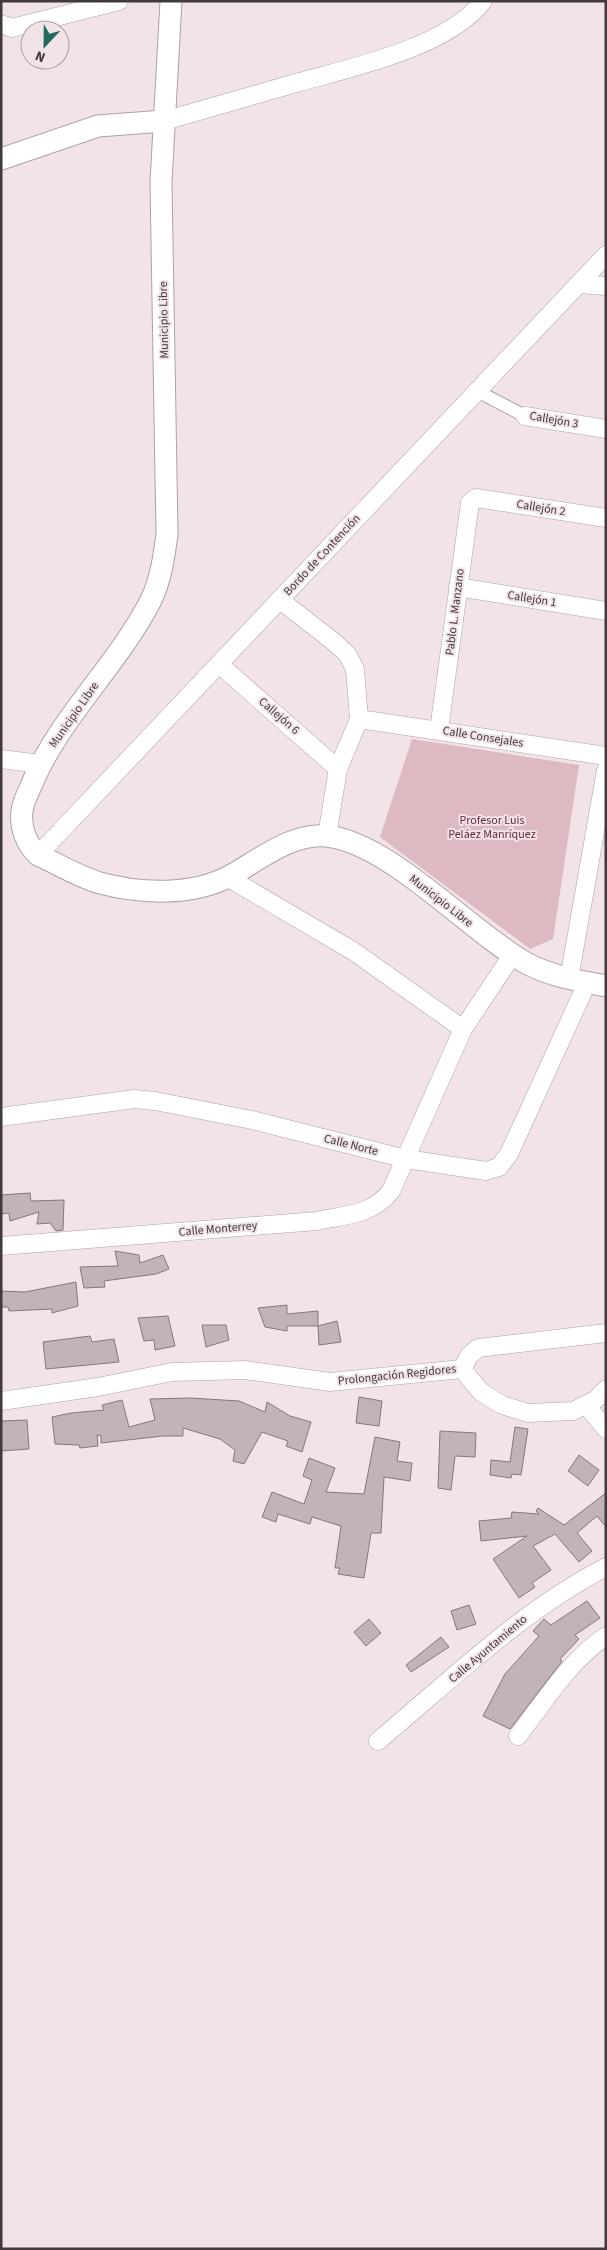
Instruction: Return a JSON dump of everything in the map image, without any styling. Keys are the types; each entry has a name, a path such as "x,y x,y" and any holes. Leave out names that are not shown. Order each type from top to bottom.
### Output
{"street":[{"path":"1,24 12,28 119,1"},
{"name":"Municipio Libre","path":"171,1 161,182 167,534 162,569 151,599 134,630 40,764 22,809 23,831 32,849 38,855 100,883 166,892 192,889 227,877 283,845 307,837 327,836 361,846 386,860 527,964 587,983"},
{"path":"1,159 98,126 164,121 395,55 447,31 476,11 483,1"},
{"name":"Bordo de Contención","path":"38,855 606,255"},
{"path":"578,284 606,286"},
{"name":"Callejón 3","path":"477,391 525,416 606,429"},
{"name":"Callejón 2","path":"476,498 606,518"},
{"name":"Pablo L. Manzano","path":"440,730 467,512 470,503 476,498"},
{"name":"Callejón 1","path":"458,587 606,611"},
{"path":"280,600 347,654 355,670 360,719 338,769 327,836"},
{"name":"Callejón 6","path":"219,664 338,769"},
{"name":"Calle Consejales","path":"360,719 606,756"},
{"path":"1,759 40,764"},
{"name":"Calle Norte","path":"1,1118 134,1099 155,1101 252,1120 406,1159 486,1171 499,1166 509,1154 587,983 606,770"},
{"path":"227,877 353,951 463,1029"},
{"name":"Calle Monterrey","path":"1,1246 317,1221 368,1210 382,1203 391,1191 406,1159 463,1029 513,954"},
{"name":"Prolongación Regidores","path":"1,1401 98,1387 172,1372 245,1370 330,1382 462,1369 469,1356 478,1348 606,1333"},
{"path":"462,1369 481,1392 502,1405 528,1413 573,1411 586,1405 606,1389"},
{"path":"586,1405 606,1428"},
{"name":"Calle Ayuntamiento","path":"378,1741 536,1608 576,1582 606,1567"},
{"path":"518,1736 568,1670 592,1645 606,1636"}],"green space":[{"name":"Profesor Luis Peláez Manríquez","path":"412,739 579,765 553,939 530,949 380,837"}],"building":[{"path":"30,1193 31,1201 64,1200 63,1230 56,1231 50,1223 37,1224 39,1212 10,1221 9,1213 1,1214 1,1195"},
{"path":"115,1251 139,1255 140,1263 163,1255 169,1269 156,1274 104,1281 105,1287 84,1288 80,1267 118,1266"},
{"path":"76,1282 78,1306 52,1313 52,1309 9,1311 8,1307 1,1307 1,1291 25,1292"},
{"path":"287,1305 287,1314 318,1311 318,1326 287,1326 287,1331 265,1327 258,1308"},
{"path":"168,1316 175,1346 155,1350 154,1340 144,1341 138,1318"},
{"path":"337,1321 341,1342 319,1345 318,1326"},
{"path":"202,1325 226,1325 229,1340 206,1347"},
{"path":"90,1336 92,1342 114,1339 119,1362 46,1369 43,1342"},
{"path":"359,1397 382,1401 379,1426 356,1423"},
{"path":"190,1398 239,1401 265,1412 267,1402 290,1416 311,1422 302,1452 286,1446 288,1441 262,1432 244,1464 233,1461 235,1450 220,1439 183,1428 183,1436 163,1436 101,1443 101,1436 97,1435 98,1446 80,1448 79,1445 55,1444 52,1417 104,1410 102,1405 122,1400 129,1427 155,1420 150,1399"},
{"path":"27,1420 29,1449 1,1451 1,1421"},
{"path":"515,1427 528,1429 521,1475 512,1474 511,1478 490,1475 491,1460 510,1462"},
{"path":"440,1431 476,1433 475,1457 455,1456 451,1490 438,1488"},
{"path":"375,1437 400,1442 397,1461 412,1463 410,1481 384,1477 381,1533 371,1533 364,1578 338,1574 340,1568 335,1568 341,1526 312,1517 310,1524 278,1514 276,1522 262,1517 272,1492 304,1504 312,1480 303,1476 309,1458 335,1468 326,1492 364,1494"},
{"path":"579,1455 599,1470 588,1486 568,1471"},
{"path":"606,1493 606,1527 597,1516 577,1533 592,1551 579,1562 555,1534 533,1546 551,1570 532,1583 535,1587 519,1598 493,1559 527,1536 481,1541 479,1521 511,1518 512,1512 539,1514 536,1511 538,1508 564,1525"},
{"path":"587,1601 600,1618 575,1635 579,1639 560,1659 562,1661 510,1729 483,1716 505,1674 539,1636 533,1631 544,1619 551,1625"},
{"path":"469,1605 476,1624 457,1630 451,1611"},
{"path":"369,1619 381,1633 366,1646 354,1632"},
{"path":"441,1637 449,1647 411,1672 406,1665"}]}
